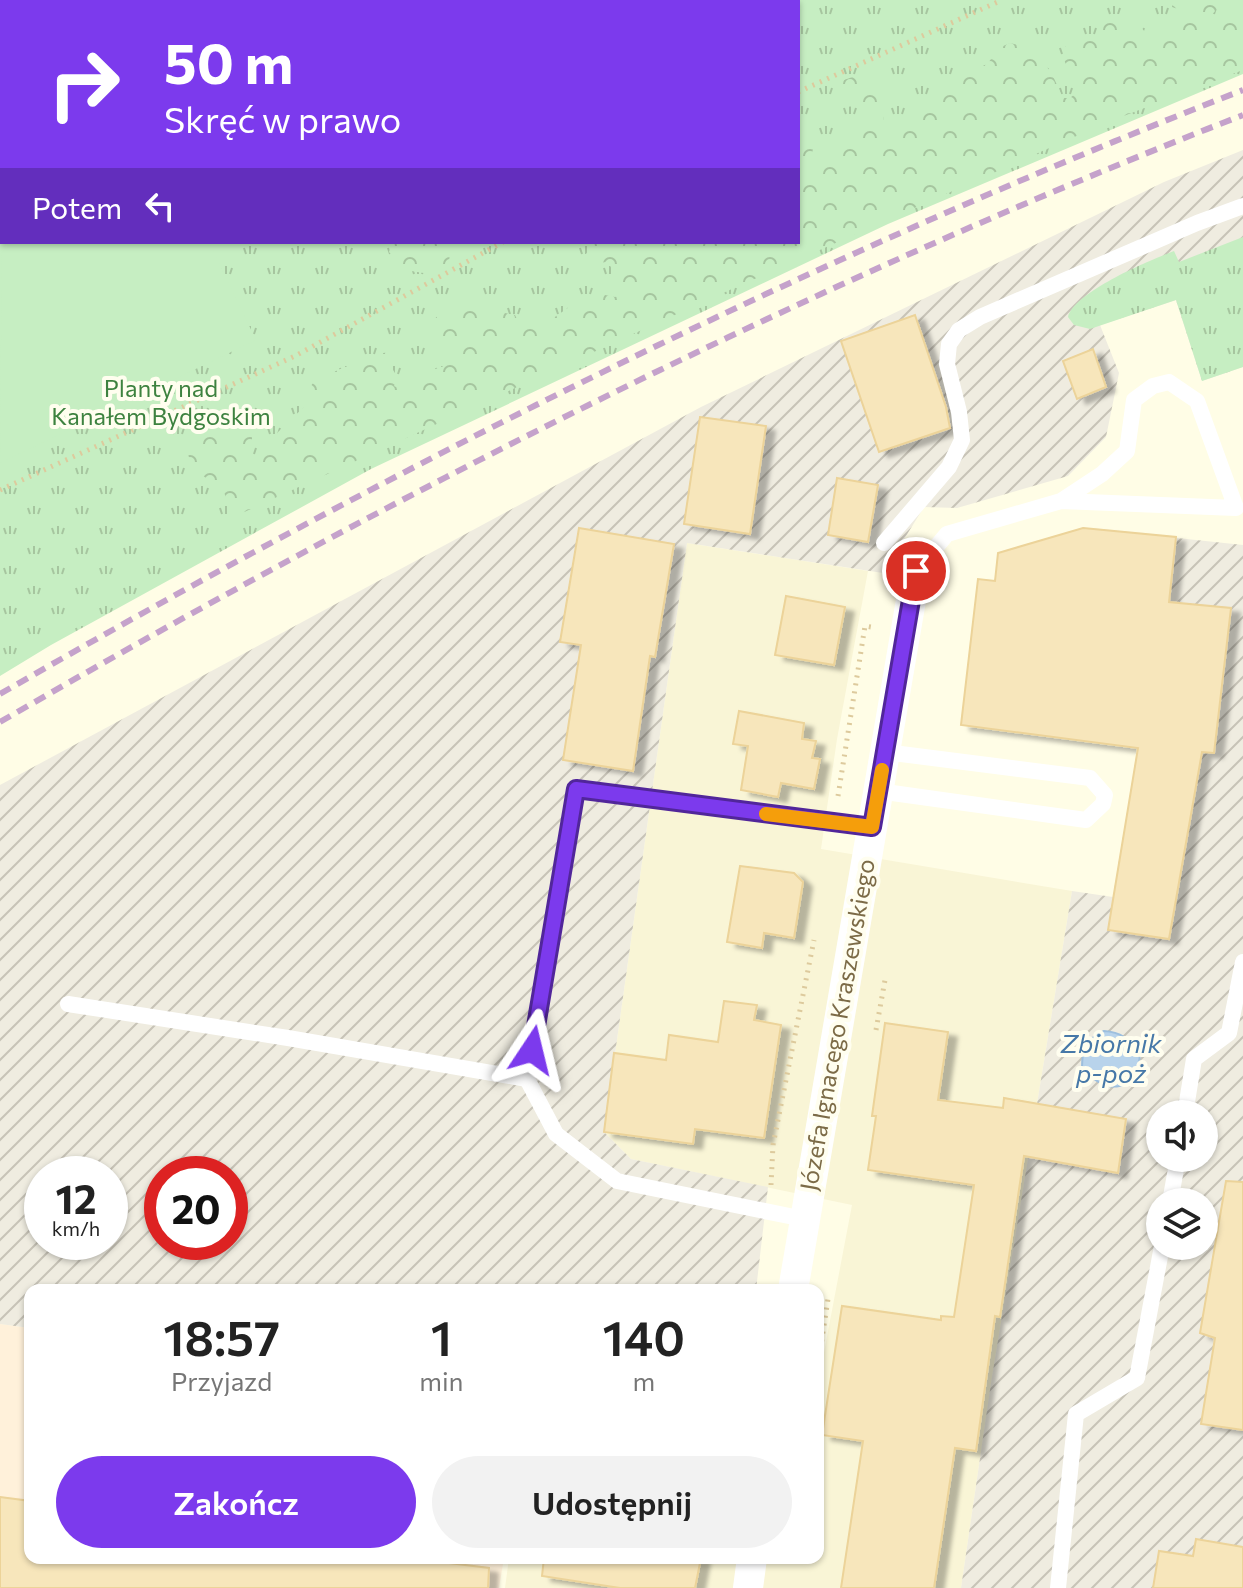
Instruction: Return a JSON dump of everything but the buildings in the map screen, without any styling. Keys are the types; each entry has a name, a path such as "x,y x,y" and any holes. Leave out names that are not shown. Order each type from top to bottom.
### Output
{"street":[{"name":"Józefa Ignacego Kraszewskiego","path":"794,1284 916,571"},
{"path":"748,1588 751,1564"}],"lane":[{"path":"884,543 949,467 962,440 959,412 947,364 949,344 959,330 980,317 1243,206"},
{"path":"916,571 947,534 1061,501 1102,474 1127,451 1134,400 1153,386 1169,382 1197,401 1236,508 1061,501"},
{"path":"878,791 1086,820 1103,804 1105,795 1090,778 885,752"},
{"path":"804,1219 617,1181 556,1134 527,1079 576,789 872,827"},
{"path":"1187,1100 1194,1059 1229,1033 1243,962"},
{"path":"68,1004 527,1079"},
{"path":"1058,1588 1076,1414 1137,1378 1159,1260"}],"path":[{"path":"800,91 1002,0"},
{"path":"0,490 295,356 499,244"}],"shaded area":[{"path":"1243,150 1243,367 1202,381 1176,300 1100,325 1119,373 1106,437 1068,476 957,508 924,507 883,573 687,543 604,1132 631,1159 768,1187 757,1284 24,1284 24,1327 0,1324 0,785 701,407 1164,182"},
{"path":"1083,528 1243,545 1243,1588 961,1588 991,1383 1072,891 1113,897 1138,746 961,725 978,579 995,581 998,553"},
{"path":"687,543 868,571 837,739 821,849 1072,891 991,1383 961,1588 505,1588 508,1564 824,1564 824,1352 852,1205 631,1159 604,1132"},
{"path":"0,1324 24,1327 24,1564 503,1564 499,1588 0,1588"}],"green space":[{"name":"Planty nad Kanałem Bydgoskim","path":"800,0 1243,0 1243,74 888,224 371,469 0,676 0,244 800,244"},
{"path":"1173,0 1221,0 1221,6 1212,14 1213,17 1225,17 1243,5 1243,70 1108,122 714,297 229,519 226,497 220,484 201,474 191,463 186,427 197,417 210,412 242,424 252,434 252,460 265,451 278,432 307,404 312,384 336,371 361,363 379,363 383,353 391,352 397,356 390,365 398,378 394,386 398,388 410,378 444,366 446,354 430,343 430,326 439,315 467,301 474,307 515,315 522,330 552,319 582,298 625,294 624,289 611,279 613,272 608,261 593,266 586,254 593,244 800,244 800,125 810,129 816,138 812,153 815,163 868,116 868,105 845,107 837,98 834,92 839,82 866,73 875,78 884,89 883,123 888,127 901,119 917,102 930,95 946,94 970,72 987,64 1001,47 1010,43 1031,48 1051,72 1063,98 1070,98 1083,87 1080,73 1066,64 1064,47 1080,38 1095,41 1098,38 1098,22 1117,14 1130,14 1150,38 1186,22 1188,18 1184,11 1172,7"},
{"path":"1243,237 1243,367 1202,381 1176,300 1090,329 1074,325 1068,317 1084,297 1148,262 1174,251 1179,262"},
{"path":"2,244 210,244 256,340 0,463"},
{"path":"391,244 451,244 449,262 436,275 405,270 389,252"}],"water":[{"name":"Zbiornik p-poż","path":"1104,1031 1124,1037 1140,1052 1134,1076 1119,1086 1101,1083 1082,1067 1087,1045"}],"railway":[{"path":"0,694 302,526 610,368 924,222 1243,90"},
{"path":"0,722 302,553 610,394 923,248 1243,115"}],"slow traffic":[{"path":"766,814 872,827 882,770"}],"route":[{"path":"532,1050 576,789 872,827 916,571"}]}
